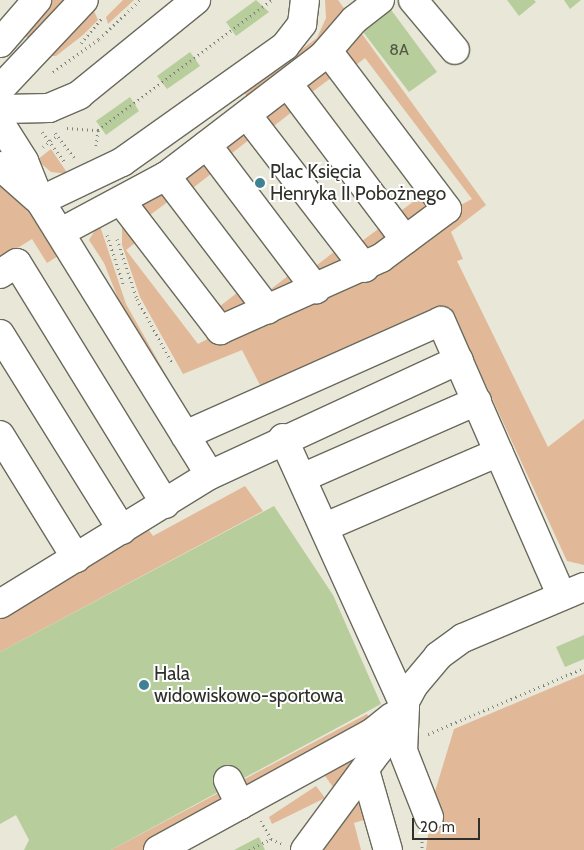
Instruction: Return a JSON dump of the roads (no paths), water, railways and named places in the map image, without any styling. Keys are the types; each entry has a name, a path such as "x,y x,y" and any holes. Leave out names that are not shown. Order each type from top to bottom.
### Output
{"street":[{"path":"0,43 37,0"},
{"path":"1,107 84,0"},
{"path":"1,107 49,108 79,95 196,0"},
{"path":"40,202 122,162 289,43 302,24 305,0"},
{"path":"61,232 166,176 288,84 328,51 354,20 380,0"},
{"path":"414,0 455,50"},
{"path":"121,201 220,330 365,268 406,240 447,209 328,51"},
{"path":"288,84 406,240"},
{"path":"1,107 40,202"},
{"path":"247,115 365,268"},
{"path":"207,145 316,289"},
{"path":"0,166 40,202 61,232 210,475"},
{"path":"166,176 268,310"},
{"path":"0,274 17,264 165,504"},
{"path":"185,435 441,320 499,452 573,592 450,647 425,669 405,707 365,770 306,850"},
{"path":"0,334 122,530"},
{"path":"0,604 210,475 283,438 459,360"},
{"path":"304,477 477,400"},
{"path":"0,435 76,558"},
{"path":"283,438 304,477 405,707 402,745 410,776 429,817"},
{"path":"326,527 499,452"},
{"path":"158,850 372,733 405,707"},
{"path":"365,770 388,850"},
{"path":"228,780 240,805"}],"place":[{"name":"Plac Księcia Henryka II Pobożnego","path":"260,183"},
{"name":"Hala widowiskowo-sportowa","path":"144,685"}]}
